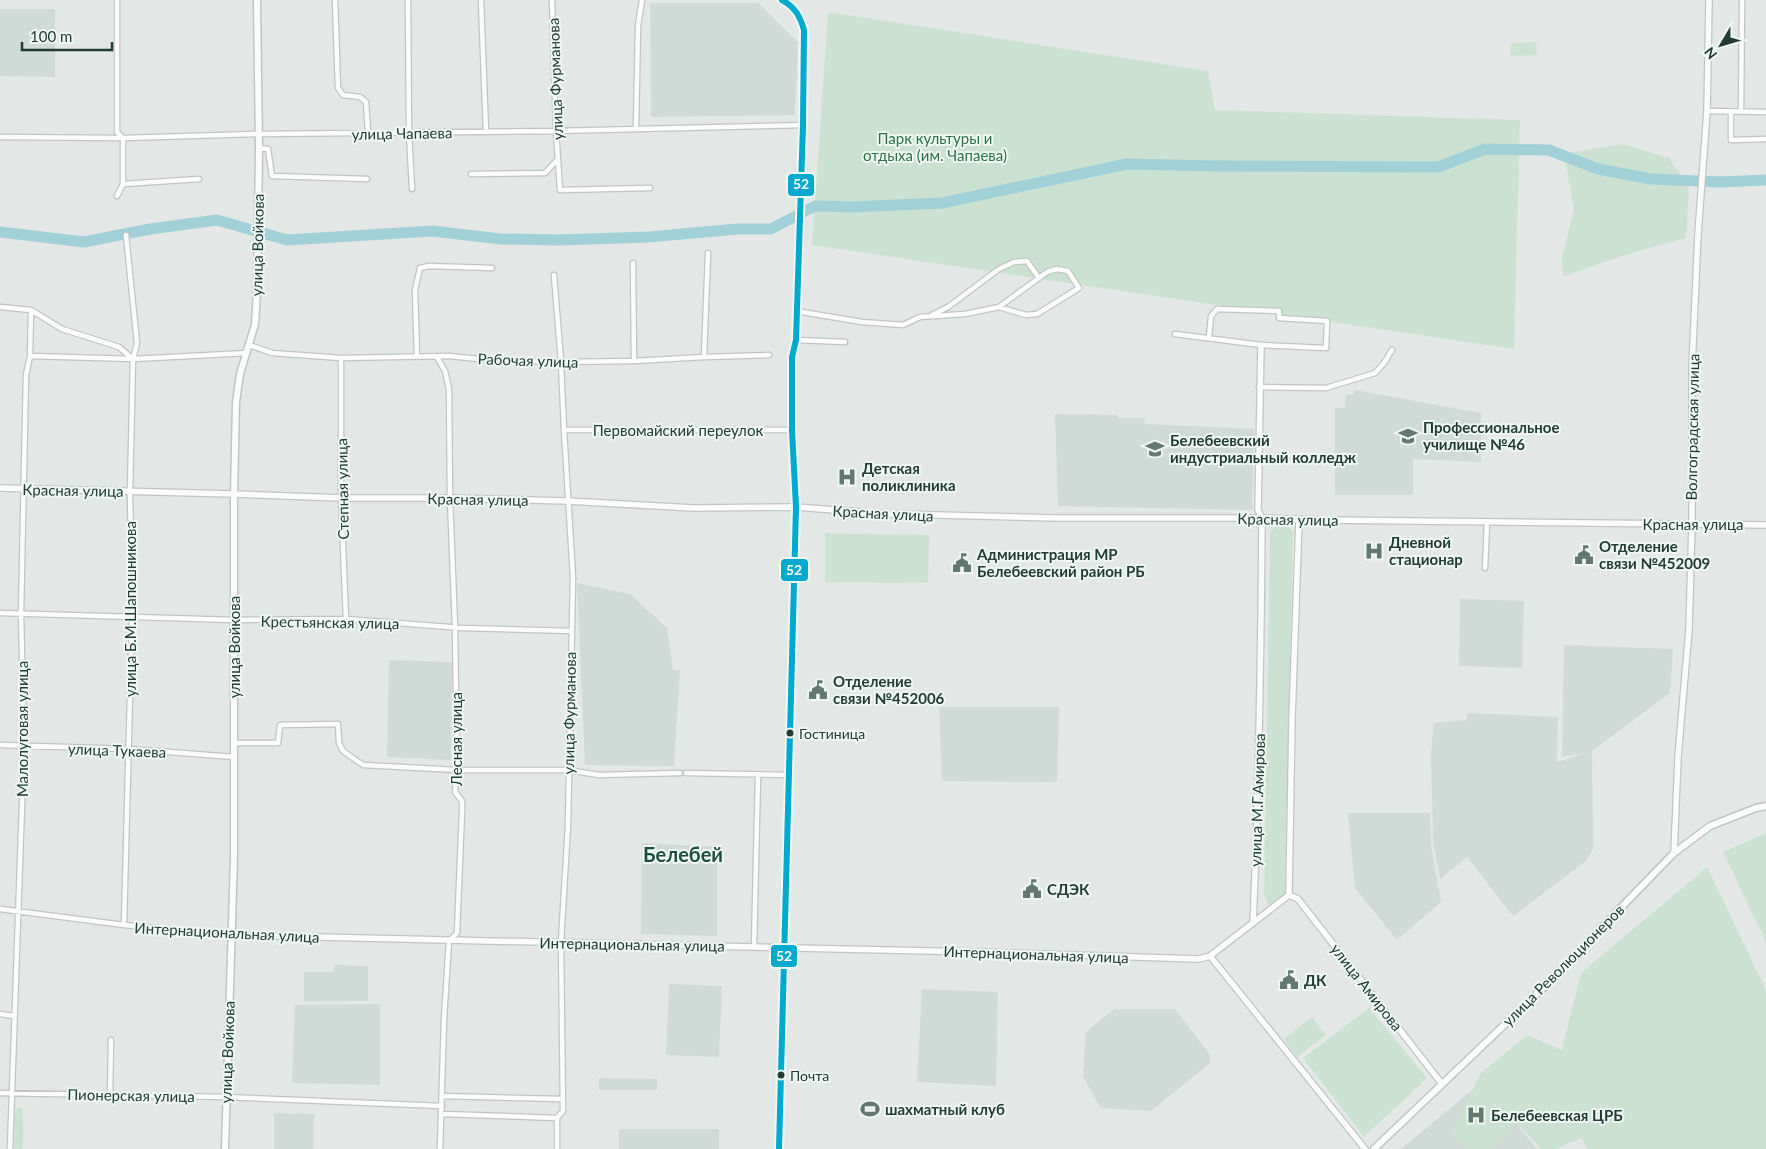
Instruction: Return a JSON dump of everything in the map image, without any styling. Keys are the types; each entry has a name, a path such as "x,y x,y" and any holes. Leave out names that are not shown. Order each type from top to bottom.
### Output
{"main road":[{"name":"улица Войкова","path":"225,1149 230,935 234,858 234,494 236,402 240,374 255,324 257,292 259,148 258,0"},
{"path":"778,1149 796,508 792,430 792,357 796,340 804,125 804,30 801,18 793,7 782,0"},
{"name":"улица Революционеров","path":"1374,1149 1542,989 1674,853 1710,826 1766,806"}],"street":[{"path":"117,0 117,132 123,138 122,184 117,196"},
{"path":"335,0 338,88 343,95 360,97 366,102 368,133"},
{"path":"408,0 409,132 412,189"},
{"path":"481,0 486,132"},
{"name":"улица Фурманова","path":"552,0 556,131 560,190 650,188"},
{"path":"636,128 638,26 642,0"},
{"name":"Волгоградская улица","path":"1674,853 1678,756 1689,629 1692,524 1692,367 1700,204 1707,112 1709,0"},
{"path":"1741,112 1742,0"},
{"path":"1707,112 1766,112"},
{"path":"1731,112 1731,140 1766,139"},
{"name":"улица Чапаева","path":"0,137 123,138 804,125"},
{"name":"улица Войкова","path":"259,148 268,149 272,176 367,179"},
{"name":"улица Фурманова","path":"471,174 545,173 558,159"},
{"path":"122,184 199,179"},
{"name":"улица Б.М.Шапошникова","path":"124,926 132,618 130,491 133,358 137,343 126,235"},
{"path":"704,357 708,254"},
{"path":"928,316 948,306 999,269 1014,262 1027,261 1039,278"},
{"path":"633,264 634,361"},
{"path":"417,357 415,290 420,268 429,266 492,268"},
{"path":"796,311 862,322 903,325 920,317 965,314 999,307 1047,272 1057,269 1068,271 1079,288 1037,314 1026,315 999,307"},
{"name":"улица Фурманова","path":"554,275 561,362 573,577 568,825 561,942 563,1111 558,1118 557,1149"},
{"path":"0,307 31,310 62,328 119,347 133,358"},
{"name":"Малолуговая улица","path":"10,1149 14,1016 20,911 24,747 21,613 22,489 26,375 30,356 31,310"},
{"path":"1175,334 1261,345 1326,348 1327,321 1279,318 1279,311 1217,310 1212,316 1209,337"},
{"path":"796,340 845,342"},
{"name":"Рабочая улица","path":"249,345 272,353 341,358 449,356 489,360 561,362 769,355"},
{"name":"улица М.Г.Амирова","path":"1253,923 1257,834 1262,518 1258,510 1261,345"},
{"path":"1260,387 1326,388 1375,373 1392,350"},
{"path":"30,356 133,358 247,353"},
{"name":"Лесная улица","path":"437,357 445,371 449,389 450,498 455,627 456,792 462,800 456,933 449,941 444,1019 440,1149"},
{"name":"Степная улица","path":"341,358 340,498 346,619"},
{"name":"Первомайский переулок","path":"564,430 792,430"},
{"name":"Красная улица","path":"0,488 340,498 568,501 694,508 796,508 936,516 1262,518 1766,525"},
{"path":"1299,520 1292,718 1289,895 1210,956 1365,1149"},
{"path":"1485,568 1487,522"},
{"name":"Крестьянская улица","path":"0,613 235,620 346,619 455,627 571,631"},
{"path":"234,744 278,743 280,724 338,724 339,743 343,751 363,765 457,770 568,770 599,775 680,772"},
{"name":"улица Тукаева","path":"0,745 130,749 234,757"},
{"path":"686,772 790,775"},
{"path":"754,947 758,775"},
{"name":"улица Амирова","path":"1289,895 1298,899 1442,1084"},
{"name":"Интернациональная улица","path":"0,909 124,926 230,935 1198,959 1210,956"},
{"path":"0,1014 14,1016"},
{"path":"110,1095 111,1040"},
{"name":"Пионерская улица","path":"0,1092 226,1097 442,1106"},
{"path":"442,1096 562,1099"},
{"path":"442,1114 558,1118"}],"shaded area":[{"path":"650,3 758,3 798,42 795,115 651,117"},
{"path":"0,9 55,9 55,77 0,76"},
{"name":"Профессиональное училище №46","path":"1355,390 1481,413 1481,462 1413,459 1413,495 1335,495 1335,408 1345,408 1346,395 1354,394"},
{"name":"Белебеевский индустриальный колледж","path":"1055,414 1117,415 1118,418 1144,418 1145,424 1254,429 1252,510 1058,506"},
{"path":"577,583 630,594 667,628 673,670 680,670 674,766 585,765"},
{"path":"1460,599 1524,601 1522,668 1459,666"},
{"path":"1564,645 1673,649 1670,693 1592,751 1593,849 1586,861 1513,916 1467,857 1440,879 1433,841 1431,753 1434,723 1467,720 1467,713 1558,717 1557,762 1586,753 1562,757"},
{"path":"389,660 452,662 451,760 387,757"},
{"path":"939,707 1059,707 1057,782 942,781"},
{"path":"1348,813 1430,813 1431,845 1441,902 1397,940 1355,888"},
{"path":"642,843 717,847 717,936 641,934"},
{"path":"334,965 368,966 368,1001 304,1001 304,972 334,972"},
{"path":"669,984 722,986 719,1057 666,1055"},
{"path":"922,989 998,992 996,1086 917,1082"},
{"path":"380,1004 380,1085 292,1083 295,1005"},
{"path":"1114,1009 1175,1009 1210,1055 1210,1063 1151,1111 1101,1108 1083,1077 1086,1032"},
{"path":"599,1078 657,1079 657,1090 599,1090"},
{"name":"Белебеевская ЦРБ","path":"1483,1081 1537,1149 1401,1149"},
{"path":"274,1113 314,1114 313,1149 274,1149"},
{"path":"619,1129 719,1129 719,1149 619,1149"}],"green space":[{"name":"Парк культуры и отдыха (им. Чапаева)","path":"828,12 1208,71 1215,110 1520,120 1514,349 812,245"},
{"path":"1536,42 1537,55 1511,56 1511,43"},
{"path":"1622,144 1669,158 1689,188 1686,238 1628,254 1564,276 1561,262 1574,210 1564,154"},
{"path":"1277,524 1288,525 1293,532 1285,895 1277,904 1268,904 1264,894 1270,533"},
{"path":"825,533 929,535 928,583 825,582"},
{"path":"1766,833 1766,942 1723,852"},
{"path":"1707,867 1766,990 1766,1149 1588,1149 1581,1138 1555,1149 1541,1149 1517,1123 1489,1149 1470,1149 1452,1134 1480,1074 1527,1035 1562,1050 1581,973"},
{"path":"1369,1008 1427,1078 1364,1137 1303,1058"},
{"path":"1312,1017 1326,1035 1297,1057 1284,1039"},
{"path":"18,1106 22,1109 23,1144 22,1149 14,1149 15,1114"}],"waterway":[{"path":"0,232 84,242 150,229 217,220 287,240 432,231 501,239 559,240 649,237 737,229 771,229 815,206 853,207 942,203 1127,164 1438,167 1485,149 1549,150 1598,169 1651,179 1720,182 1766,180"}],"transit line":[{"name":"52","path":"779,1149 796,507 792,430 792,357 796,340 804,30 796,12 782,0"}],"place":[{"name":"Профессиональное училище №46","path":"1408,436"},
{"name":"Белебеевский индустриальный колледж","path":"1155,449"},
{"name":"Детская поликлиника","path":"847,477"},
{"name":"Дневной стационар","path":"1374,551"},
{"name":"Отделение связи №452009","path":"1584,555"},
{"name":"Администрация МР Белебеевский район РБ","path":"962,563"},
{"name":"Отделение связи №452006","path":"818,690"},
{"name":"Гостиница","path":"790,733"},
{"name":"СДЭК","path":"1032,889"},
{"name":"ДК","path":"1289,980"},
{"name":"Почта","path":"781,1075"},
{"name":"шахматный клуб","path":"870,1109"},
{"name":"Белебеевская ЦРБ","path":"1476,1115"}],"district":[{"name":"Белебей","path":"683,854"}]}
